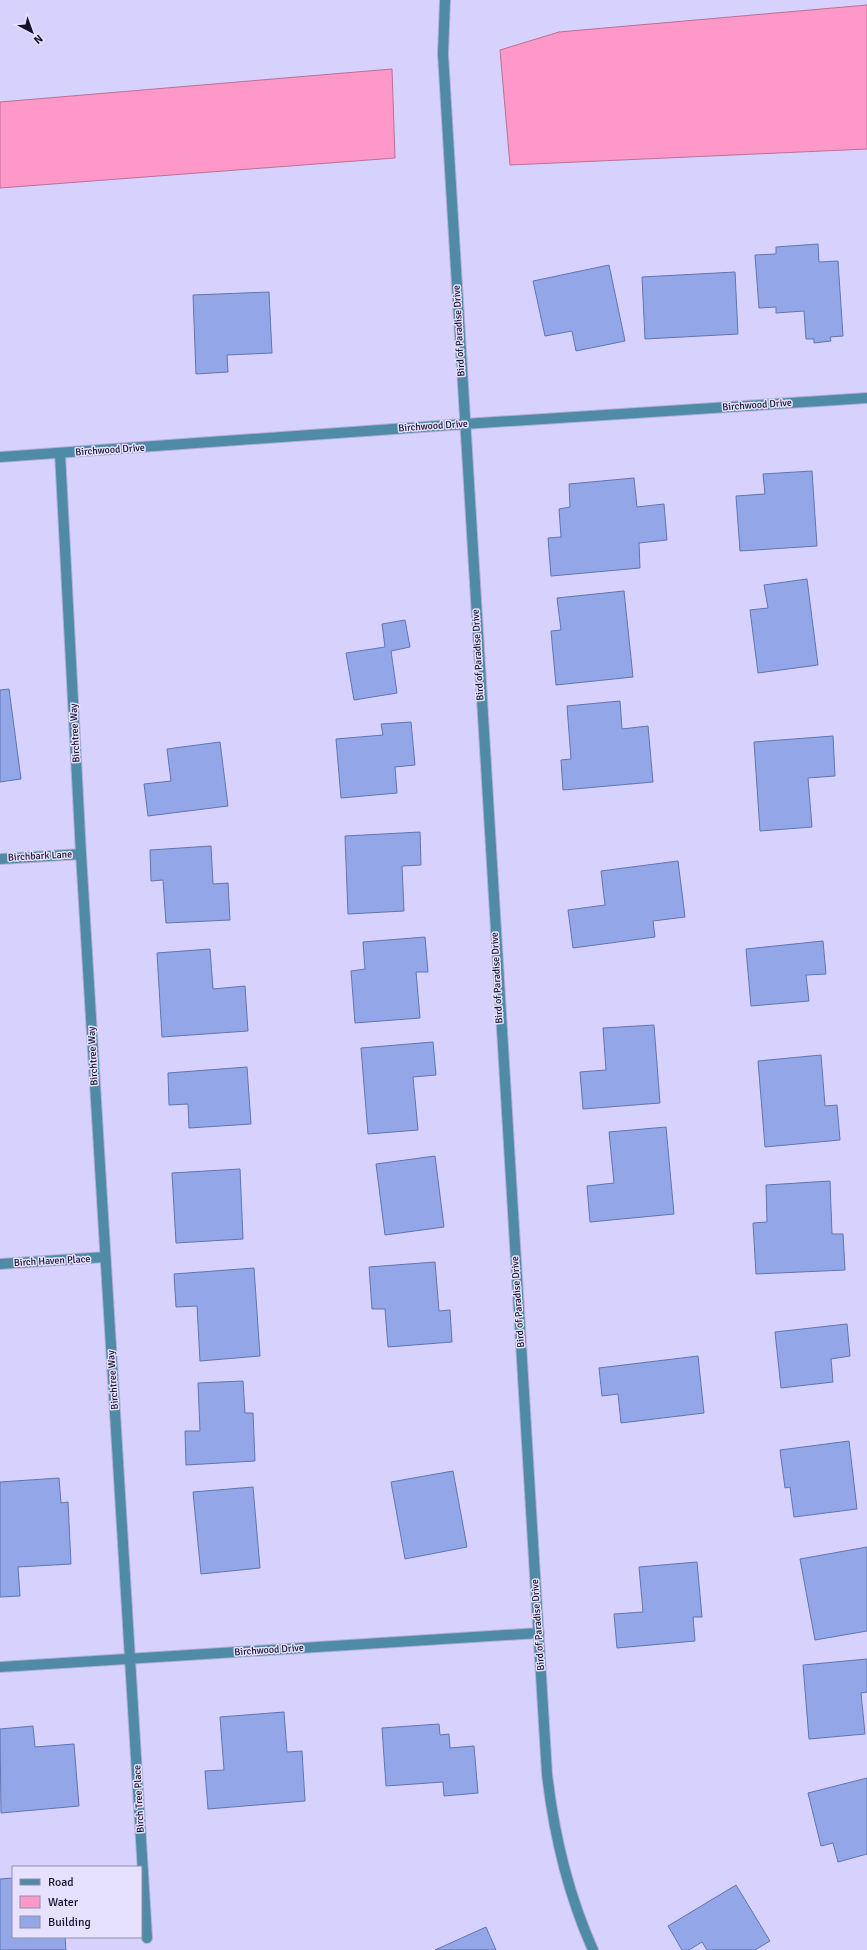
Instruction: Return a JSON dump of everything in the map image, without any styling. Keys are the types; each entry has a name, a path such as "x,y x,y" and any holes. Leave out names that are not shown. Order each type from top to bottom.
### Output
{"street":[{"name":"Bird of Paradise Drive","path":"445,0 443,54 464,424 547,1774 552,1811 573,1902 593,1950"},
{"name":"Birchwood Drive","path":"0,457 60,454 464,424 867,398"},
{"name":"Birchtree Way","path":"60,454 81,854 131,1659"},
{"name":"Birchbark Lane","path":"0,859 81,854"},
{"name":"Birch Haven Place","path":"0,1264 105,1257"},
{"name":"Birchwood Drive","path":"0,1667 539,1633"},
{"name":"Birch Tree Place","path":"131,1659 147,1938"}],"water":[{"path":"867,5 867,149 510,165 500,50 559,32"},
{"path":"392,69 395,158 0,188 0,102"}],"building":[{"path":"818,244 819,262 838,261 843,336 830,337 831,341 814,343 814,339 806,339 804,311 776,313 776,307 759,308 755,255 776,254 776,247"},
{"path":"609,265 625,341 576,351 572,331 545,336 533,281"},
{"path":"735,272 738,334 645,339 642,277"},
{"path":"269,292 272,353 227,355 228,372 196,374 193,295"},
{"path":"812,471 817,546 740,551 736,496 765,494 763,474"},
{"path":"634,478 637,507 664,504 667,540 639,543 640,568 551,576 548,538 561,537 559,509 570,507 569,484"},
{"path":"807,579 818,665 758,673 750,610 768,608 764,585"},
{"path":"624,591 633,677 556,685 551,631 561,630 557,598"},
{"path":"405,620 410,647 391,651 397,693 354,700 346,653 385,647 382,624"},
{"path":"9,689 21,779 0,782 0,690"},
{"path":"620,701 622,729 648,726 653,782 563,790 561,760 571,759 567,706"},
{"path":"411,722 415,765 395,767 397,793 341,798 336,739 383,735 381,724"},
{"path":"833,736 835,776 808,778 812,827 760,831 754,742"},
{"path":"220,742 228,806 148,816 144,784 171,781 167,749"},
{"path":"420,832 421,865 402,866 404,911 348,914 345,836"},
{"path":"211,846 213,884 228,883 230,920 166,923 163,880 151,881 150,850"},
{"path":"678,861 685,917 653,921 655,937 573,948 568,910 605,905 601,871"},
{"path":"425,937 428,972 416,972 420,1018 355,1023 351,971 365,969 363,942"},
{"path":"823,941 826,974 806,975 809,1001 751,1006 746,949"},
{"path":"210,949 213,989 245,986 248,1031 162,1037 157,953"},
{"path":"654,1025 660,1103 583,1109 580,1072 606,1070 603,1028"},
{"path":"433,1042 436,1075 413,1077 418,1130 368,1134 361,1048"},
{"path":"821,1055 825,1106 837,1105 840,1140 765,1147 758,1061"},
{"path":"247,1067 251,1124 189,1128 188,1104 169,1105 168,1073"},
{"path":"666,1127 674,1214 590,1222 587,1186 614,1183 609,1132"},
{"path":"435,1156 444,1227 385,1235 376,1164"},
{"path":"240,1169 243,1239 176,1243 172,1173"},
{"path":"830,1181 832,1234 843,1234 845,1270 756,1274 753,1223 767,1222 766,1185"},
{"path":"435,1262 439,1311 450,1310 452,1342 388,1347 385,1309 372,1309 369,1267"},
{"path":"254,1268 260,1356 200,1361 197,1306 176,1307 174,1274"},
{"path":"847,1324 850,1356 831,1359 833,1382 781,1388 775,1332"},
{"path":"698,1356 704,1413 621,1423 618,1394 602,1396 599,1368"},
{"path":"243,1381 245,1413 253,1413 255,1461 186,1465 185,1431 200,1431 198,1383"},
{"path":"849,1441 857,1509 794,1517 790,1487 785,1488 780,1450"},
{"path":"453,1471 467,1547 405,1559 391,1482"},
{"path":"59,1478 61,1503 68,1502 71,1564 18,1567 20,1596 0,1597 0,1482"},
{"path":"253,1487 260,1568 201,1574 193,1492"},
{"path":"867,1547 867,1631 815,1640 800,1559"},
{"path":"697,1562 702,1617 693,1617 695,1641 617,1648 614,1614 643,1612 639,1567"},
{"path":"867,1659 867,1692 861,1693 865,1734 809,1739 803,1665"},
{"path":"284,1712 287,1752 302,1751 305,1801 208,1809 205,1771 224,1770 220,1717"},
{"path":"439,1724 440,1735 449,1734 450,1748 474,1746 478,1793 444,1796 443,1782 386,1786 382,1728"},
{"path":"33,1726 35,1747 74,1744 79,1806 1,1813 0,1729"},
{"path":"867,1778 867,1854 838,1862 833,1843 821,1846 808,1793"},
{"path":"12,1878 12,1938 65,1938 66,1950 0,1950 0,1879"},
{"path":"736,1885 770,1941 755,1950 707,1950 702,1942 689,1950 682,1950 668,1926"},
{"path":"486,1927 496,1950 435,1950"}]}
